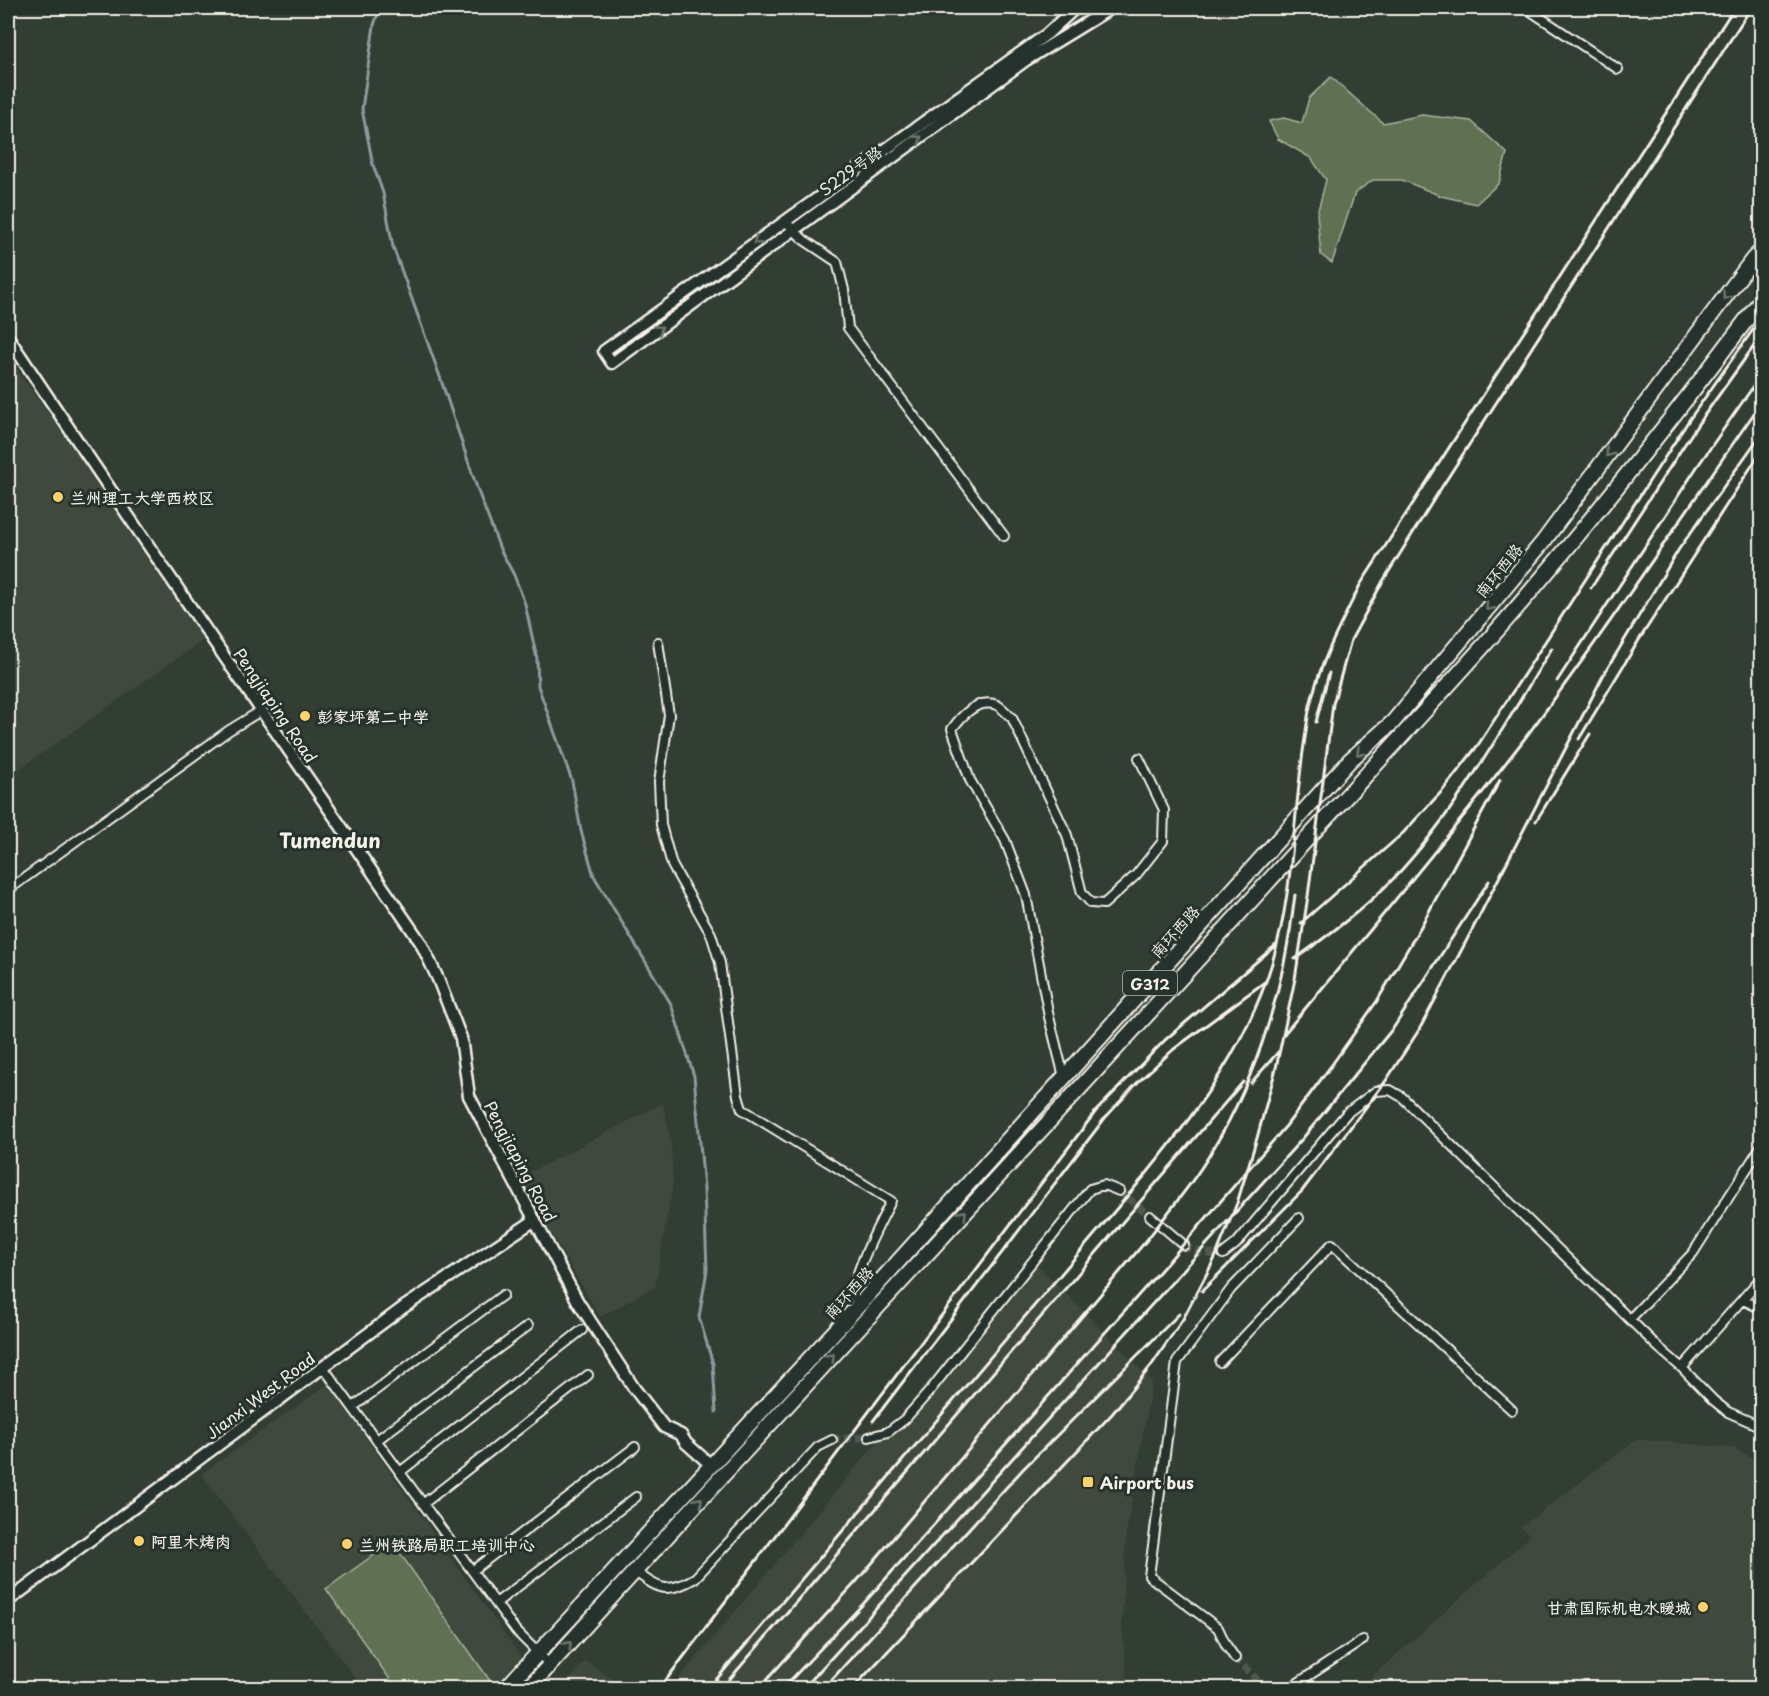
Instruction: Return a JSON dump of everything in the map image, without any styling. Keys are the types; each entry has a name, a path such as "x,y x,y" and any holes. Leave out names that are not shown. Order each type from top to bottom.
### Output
{"highway":[{"name":"南环西路","path":"507,1689 859,1305 1350,760 1400,714 1543,542 1761,250"},
{"name":"南环西路","path":"529,1689 1353,788 1405,734 1473,657 1677,413 1761,299"}],"street":[{"name":"S229号路","path":"1075,8 1047,34 604,351 612,363 1026,60 1111,8"},
{"path":"1526,8 1618,69"},
{"path":"785,221 804,240 837,262 844,290 848,328 1004,536"},
{"name":"Pengjiaping Road","path":"8,337 135,529 421,943 461,1038 469,1096 578,1302 634,1388 664,1427 681,1435 686,1443 712,1466"},
{"path":"658,642 669,715 659,782 661,825 672,866 711,934 720,963 738,1096 742,1109 891,1201 862,1263 854,1287 854,1298 859,1305"},
{"path":"1064,1078 1049,1017 1026,895 1005,840 970,780 952,729 962,715 970,709 988,704 999,705 1012,718 1067,835 1082,893 1091,903 1104,903 1136,875 1163,841 1164,810 1140,758"},
{"path":"8,890 228,731 262,710"},
{"path":"1223,1254 1236,1244 1347,1113 1376,1091 1390,1090 1402,1096 1713,1400 1728,1412 1761,1427"},
{"path":"1630,1319 1693,1253 1761,1145"},
{"path":"869,1437 888,1432 904,1419 1090,1190 1104,1185 1119,1191"},
{"path":"1150,1216 1184,1245"},
{"path":"1235,1658 1218,1628 1149,1576 1177,1362 1231,1289 1299,1218"},
{"name":"Jianxi West Road","path":"8,1601 404,1307 535,1220"},
{"path":"1220,1362 1332,1245 1512,1410"},
{"path":"1682,1368 1761,1277"},
{"path":"353,1407 503,1295"},
{"path":"1743,1300 1761,1309"},
{"path":"377,1440 528,1326"},
{"path":"400,1472 582,1330"},
{"path":"323,1367 516,1631 550,1665"},
{"path":"423,1504 588,1375"},
{"path":"636,1572 655,1587 662,1588 682,1584 695,1578 818,1446 832,1440"},
{"path":"472,1571 635,1447"},
{"path":"496,1603 636,1497"},
{"path":"1290,1689 1363,1640"}],"shaded area":[{"name":"兰州理工大学西校区","path":"8,358 211,635 8,777"},
{"path":"663,1103 671,1143 673,1183 655,1287 600,1317 519,1178"},
{"path":"1031,1258 1152,1381 1126,1535 1122,1627 1128,1688 671,1688"},
{"name":"兰州铁路局职工培训中心","path":"328,1384 521,1657 493,1688 363,1688 201,1474"},
{"path":"1637,1439 1734,1448 1761,1463 1762,1685 1758,1688 1359,1688 1530,1536 1521,1527"},
{"path":"585,1661 626,1688 563,1688"}],"green space":[{"path":"1331,77 1383,123 1422,115 1471,121 1507,153 1499,183 1476,204 1441,196 1402,180 1373,180 1355,193 1332,263 1321,255 1317,214 1326,180 1311,158 1278,139 1269,121 1284,118 1302,123 1309,98"},
{"path":"392,1542 491,1682 485,1688 396,1688 326,1589"}],"waterway":[{"path":"380,8 374,25 362,109 373,165 383,193 393,247 478,491 500,549 514,575 525,604 537,659 538,686 572,781 581,831 594,876 671,1004 694,1076 704,1188 707,1270 699,1317 713,1364 716,1412"}],"tunnel":[{"path":"1119,1191 1150,1216"},
{"path":"1184,1245 1198,1252 1223,1254"},
{"path":"832,1440 869,1437"},
{"path":"1235,1658 1265,1688"}],"railway":[{"path":"709,1688 1147,1173 1185,1125 1220,1074 1250,1021 1272,963 1285,908 1310,708 1321,669 1340,626 1360,585 1734,8"},
{"path":"853,1688 1112,1414 1151,1366 1183,1319 1215,1258 1237,1203 1276,1068 1295,979 1308,896 1333,704 1351,640 1383,581 1436,496 1751,8"},
{"path":"1301,923 1403,833 1443,790 1478,745 1689,420 1762,317"},
{"path":"1591,588 1698,424 1762,335"},
{"path":"1557,681 1697,467 1762,374"},
{"path":"1284,1034 1432,855 1551,704 1762,402"},
{"path":"1202,1291 1302,1191 1385,1082 1419,1030 1604,674 1679,549 1762,433"},
{"path":"1579,739 1639,640 1762,450"},
{"path":"1295,959 1371,900 1417,852 1479,767 1552,648"},
{"path":"1316,722 1329,673"},
{"path":"1536,821 1590,734"},
{"path":"783,1688 864,1603 1286,1126 1377,1001 1420,928 1500,780"},
{"path":"804,1688 1303,1138 1394,1027 1489,881"},
{"path":"759,1688 856,1582 1146,1241 1198,1173 1229,1120 1257,1058 1277,994 1295,895"},
{"path":"660,1688 1096,1111 1165,1040 1276,945"},
{"path":"873,1421 1105,1118 1138,1082 1174,1049 1266,981"},
{"path":"1251,1083 1279,1051"},
{"path":"722,1688 1243,1082"},
{"path":"824,1688 1023,1469 1179,1314"}],"place":[{"name":"兰州理工大学西校区","path":"58,497"},
{"name":"彭家坪第二中学","path":"305,716"},
{"name":"Airport bus","path":"1088,1482"},
{"name":"阿里木烤肉","path":"139,1541"},
{"name":"兰州铁路局职工培训中心","path":"347,1544"},
{"name":"甘肃国际机电水暖城","path":"1703,1607"}],"district":[{"name":"Tumendun","path":"330,840"}]}
